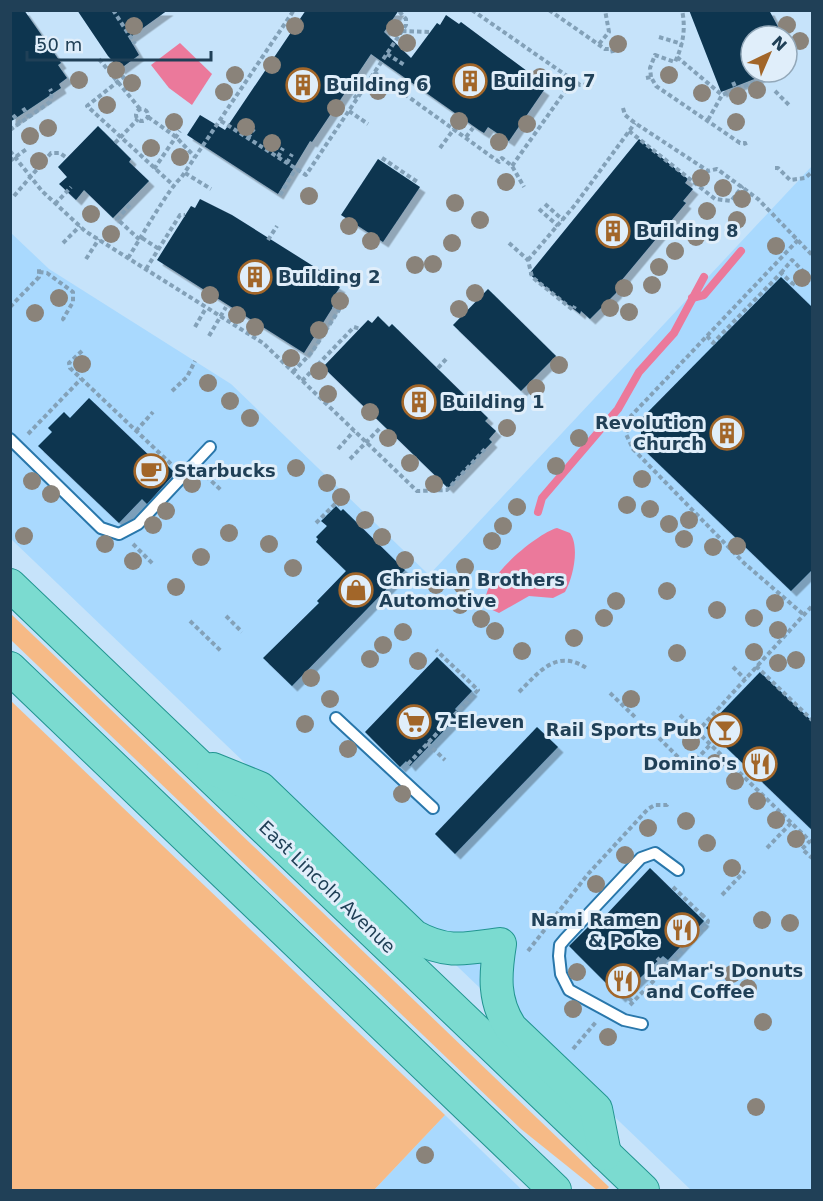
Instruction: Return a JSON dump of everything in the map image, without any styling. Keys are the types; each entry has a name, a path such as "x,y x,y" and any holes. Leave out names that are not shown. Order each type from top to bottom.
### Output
{"main road":[{"name":"East Lincoln Avenue","path":"10,585 643,1191"},
{"path":"10,668 555,1191"},
{"path":"197,763 260,788 414,936 442,949 453,950 500,944 496,987 503,1016 511,1028 596,1109 605,1154"}],"lane":[{"path":"10,439 101,528 119,534 138,524 210,447"},
{"path":"336,718 433,808"},
{"path":"642,1024 624,1020 569,990 561,974 559,951 565,939 641,858 655,853 678,870"}],"path":[{"path":"113,10 135,44"},
{"path":"128,258 167,198 172,185 185,172 221,121 294,10"},
{"path":"221,121 306,175 402,31 406,19 398,10"},
{"path":"472,10 573,80 583,86 593,84"},
{"path":"549,10 556,12 599,44 612,49 613,54"},
{"path":"599,44 609,32 604,10"},
{"path":"682,10 684,34 675,62 655,55 650,68 651,77 656,86 740,143 745,142 746,146"},
{"path":"402,31 430,32"},
{"path":"659,37 682,44"},
{"path":"387,54 406,66"},
{"path":"677,57 722,95"},
{"path":"99,59 140,109 147,111 148,117 176,137 195,158"},
{"path":"374,72 500,162 502,158 512,166 524,187"},
{"path":"125,76 87,106 172,185"},
{"path":"646,78 651,77"},
{"path":"512,166 573,80"},
{"path":"733,82 736,89"},
{"path":"708,120 722,95 749,84"},
{"path":"10,130 50,102 52,93 50,89"},
{"path":"775,91 790,106"},
{"path":"348,92 357,98"},
{"path":"23,108 29,117"},
{"path":"623,108 625,115 635,123 708,171 717,169 743,186 813,255"},
{"path":"138,119 136,114 140,109"},
{"path":"349,111 368,124"},
{"path":"13,115 20,123"},
{"path":"138,119 144,121 148,117"},
{"path":"115,143 138,119"},
{"path":"528,260 579,200 635,123"},
{"path":"466,137 473,128"},
{"path":"248,138 254,129"},
{"path":"441,148 454,129"},
{"path":"154,169 180,131"},
{"path":"629,131 680,175 715,199 724,202 731,201 743,186"},
{"path":"10,161 28,148"},
{"path":"278,157 283,148"},
{"path":"10,151 55,204 80,226 259,340 417,491 447,490 485,449"},
{"path":"14,196 53,152 60,153 67,158"},
{"path":"287,163 292,154"},
{"path":"382,158 419,183"},
{"path":"279,195 296,168"},
{"path":"775,168 778,168 779,172 790,180 804,178 813,172"},
{"path":"185,172 211,189"},
{"path":"55,204 71,187"},
{"path":"579,200 585,204"},
{"path":"544,204 563,220"},
{"path":"130,205 117,219 159,251"},
{"path":"539,209 558,226"},
{"path":"146,269 165,243 180,215 185,215"},
{"path":"63,243 80,226"},
{"path":"268,240 277,226"},
{"path":"86,259 99,239"},
{"path":"798,240 631,416 626,429 628,440 744,563 804,615"},
{"path":"509,243 528,260 530,273 573,310 575,306"},
{"path":"707,336 713,343 792,260 813,280"},
{"path":"10,307 37,279 39,270 47,273 73,292 73,302 63,319 66,322"},
{"path":"781,273 793,284 791,286"},
{"path":"293,372 339,310 333,306"},
{"path":"209,336 226,307"},
{"path":"195,327 206,308"},
{"path":"303,381 335,351 354,327 360,328"},
{"path":"82,351 68,364 175,468"},
{"path":"438,368 447,358"},
{"path":"172,392 187,377 195,361"},
{"path":"24,438 81,379"},
{"path":"136,431 153,412"},
{"path":"350,459 381,427"},
{"path":"338,449 354,431"},
{"path":"199,469 222,491"},
{"path":"316,523 337,502 342,508"},
{"path":"129,540 154,564"},
{"path":"696,732 813,606"},
{"path":"226,616 242,632"},
{"path":"190,621 222,652"},
{"path":"403,769 478,690 436,650"},
{"path":"519,692 549,665 561,660 572,660 588,669"},
{"path":"756,666 813,720"},
{"path":"733,668 745,679"},
{"path":"610,693 636,718"},
{"path":"680,715 810,841 802,849 813,858"},
{"path":"659,738 688,770 711,745"},
{"path":"428,743 445,760"},
{"path":"523,958 595,866 651,806 668,805 669,802"},
{"path":"767,848 791,823"},
{"path":"722,895 745,871"},
{"path":"626,1008 708,925 704,915 672,887"},
{"path":"657,958 667,967"},
{"path":"623,993 633,1002"},
{"path":"573,1049 602,1016"}],"shaded area":[{"path":"180,43 212,74 192,105 169,88 151,65"},
{"path":"812,166 812,1190 691,1190 11,539 10,232 49,269 231,384 429,575"},
{"path":"557,528 570,533 575,546 573,571 565,592 553,598 529,596 499,613 488,608 486,598 489,587 498,574 522,550"},
{"path":"11,614 609,1187 606,1190 597,1190 521,1129 11,640"},
{"path":"10,700 445,1115 374,1190 11,1190"},
{"path":"445,1115 522,1190 374,1190"}],"building":[{"path":"10,10 24,10 61,63 58,65 67,78 59,84 61,88 10,122"},
{"path":"77,10 168,10 129,38 139,55 120,69 108,56"},
{"path":"306,10 399,10 384,32 411,58 437,23 440,25 446,15 459,24 461,22 527,71 524,76 544,90 509,141 488,127 484,133 479,130 371,54 312,142 310,141 278,194 187,135 200,115 225,130"},
{"path":"689,10 769,10 777,24 739,24 739,84 741,84 721,92"},
{"path":"98,126 149,181 113,218 84,190 76,200 59,184 67,177 58,167"},
{"name":"Building 8","path":"639,139 688,179 685,183 693,189 683,201 686,203 621,281 616,293 590,319 581,311 580,314 529,274"},
{"path":"378,159 420,187 383,242 341,215"},
{"name":"Building 2","path":"200,199 232,215 329,276 327,279 340,287 334,296 338,299 304,353 157,260 191,206 195,208"},
{"name":"Revolution Church","path":"781,277 813,308 813,569 791,591 641,447 641,419"},
{"path":"488,289 556,356 521,391 453,325"},
{"name":"Building 1","path":"378,316 389,327 392,324 488,418 485,421 496,431 489,439 492,442 448,488 323,367 368,320 372,323"},
{"path":"89,398 156,462 160,458 175,473 147,504 142,499 119,523 38,446 52,432 48,428 64,412 70,418"},
{"name":"Christian Brothers Automotive","path":"336,506 341,511 343,509 405,570 292,686 263,658 319,603 317,601 346,571 316,542 318,539 316,537 327,526 321,521"},
{"name":"7-Eleven","path":"437,657 472,691 455,709 460,714 410,766 406,761 400,767 365,732"},
{"path":"760,672 813,722 813,831 706,728"},
{"name":"7-Eleven","path":"537,727 558,747 455,854 435,834"},
{"path":"650,868 704,921 668,960 663,956 620,997 569,946 602,913 605,916"}],"waterway":[{"path":"692,298 704,295 741,251"},
{"path":"538,512 542,498 618,409 639,372 674,333 704,277"}],"place":[{"name":"Building 7","path":"470,81"},
{"name":"Building 6","path":"303,85"},
{"name":"Building 8","path":"613,231"},
{"name":"Building 2","path":"255,277"},
{"name":"Building 1","path":"419,402"},
{"name":"Revolution Church","path":"727,433"},
{"name":"Starbucks","path":"151,471"},
{"name":"Christian Brothers Automotive","path":"356,590"},
{"name":"7-Eleven","path":"414,722"},
{"name":"Rail Sports Pub","path":"725,730"},
{"name":"Domino's","path":"760,764"},
{"name":"Nami Ramen & Poke","path":"682,930"},
{"name":"LaMar's Donuts and Coffee","path":"623,981"}]}
